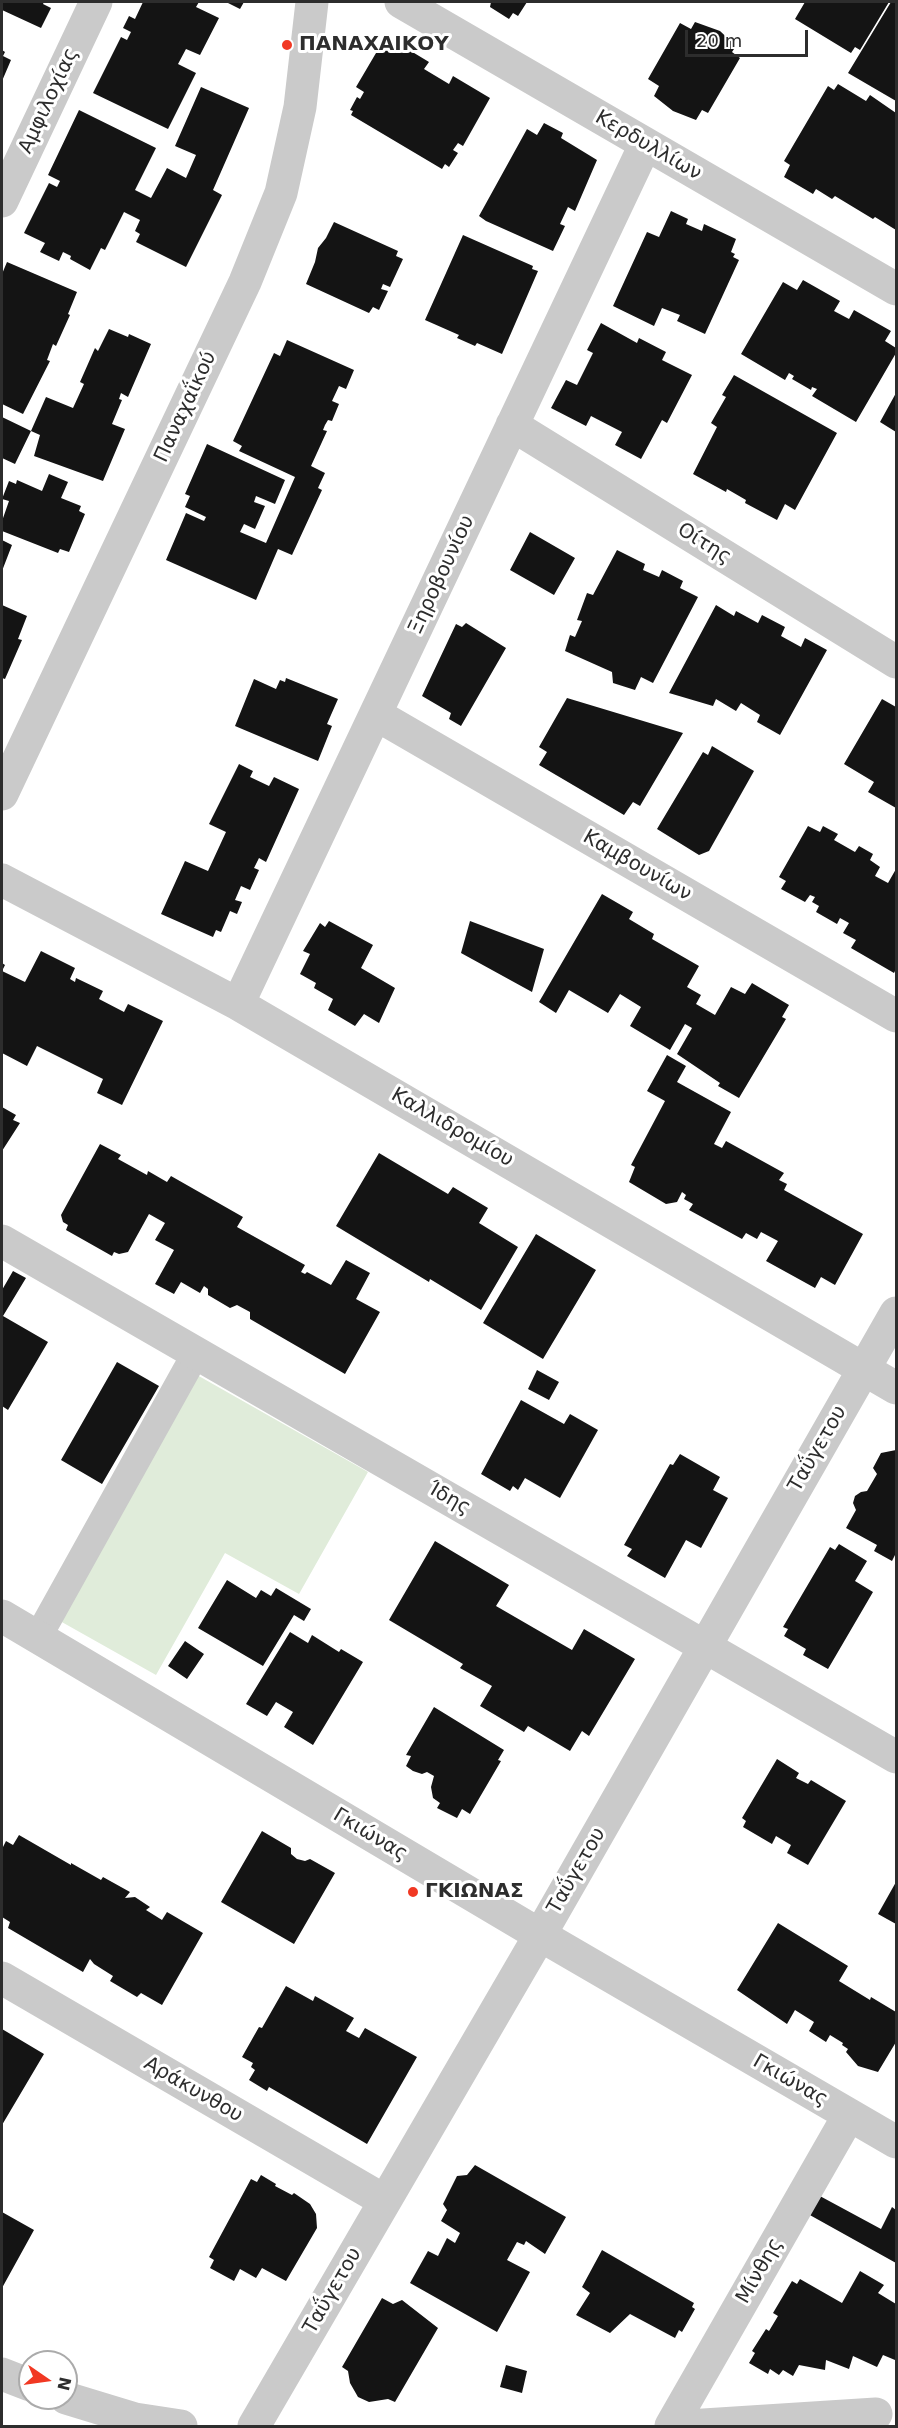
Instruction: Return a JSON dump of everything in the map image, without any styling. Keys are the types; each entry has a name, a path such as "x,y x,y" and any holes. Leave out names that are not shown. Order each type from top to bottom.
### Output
{"street":[{"name":"Αμφιλοχίας","path":"2,201 96,2"},
{"name":"Παναχαΐκού","path":"2,794 245,282 281,193 300,107 312,2"},
{"name":"Κερδυλλίων","path":"401,2 897,289"},
{"name":"Ξηροβουνίου","path":"238,1004 377,715 645,145"},
{"name":"Οίτης","path":"512,425 897,662"},
{"name":"Καμβουνίων","path":"377,715 897,1016"},
{"name":"Καλλιδρομίου","path":"2,880 238,1004 897,1388"},
{"name":"Ίδης","path":"2,1241 897,1758"},
{"name":"Ταΰγετου","path":"254,2427 897,1313"},
{"path":"38,1637 196,1353"},
{"name":"Γκιώνας","path":"2,1616 540,1935 897,2142"},
{"name":"Αράκυνθου","path":"2,1978 385,2201"},
{"name":"Μίνθης","path":"671,2427 849,2115"},
{"path":"2,2374 18,2380"},
{"path":"78,2402 135,2419 181,2427"},
{"path":"688,2427 876,2414"}],"green space":[{"path":"197,1375 368,1472 299,1594 225,1553 156,1675 60,1621"}],"building":[{"path":"2,2 44,2 43,4 51,8 41,28 2,10"},
{"path":"143,2 199,2 196,7 219,18 200,55 186,49 178,64 196,73 168,129 93,93 121,37 127,40 131,32 123,28 129,16 135,19"},
{"path":"226,2 244,2 240,9"},
{"path":"491,2 527,2 518,16 513,13 509,19 490,7"},
{"path":"805,2 889,2 860,50 855,47 851,53 795,19"},
{"path":"891,2 896,2 896,101 848,73"},
{"path":"695,22 720,31 736,46 732,52 740,58 708,113 702,110 696,120 673,111 654,96 659,86 648,79 680,23 691,29"},
{"path":"386,36 429,62 424,69 449,84 453,76 490,98 463,146 458,143 453,150 458,153 449,167 445,164 442,169 351,115 353,111 350,110 357,97 360,99 364,92 356,87"},
{"path":"2,50 5,52 3,56 11,60 2,81"},
{"path":"838,84 866,101 870,95 896,113 896,230 835,196 832,199 816,189 813,194 784,177 790,165 784,161 828,86 834,90"},
{"path":"201,87 249,108 213,190 222,195 186,267 136,242 140,234 135,231 140,220 124,212 105,250 101,248 90,270 70,259 71,256 63,252 59,261 40,252 45,243 24,233 49,183 57,187 60,181 48,175 79,110 156,148 135,190 151,198 167,168 186,178 196,155 175,146"},
{"path":"544,123 563,133 561,138 597,160 575,211 568,207 560,224 565,226 553,251 479,216 527,129 537,135"},
{"path":"671,211 688,219 686,224 702,231 704,224 736,239 731,252 735,254 733,257 739,260 705,334 677,321 680,315 662,308 654,326 613,306 647,232 659,237"},
{"path":"334,222 398,251 396,256 403,259 390,287 383,284 381,289 388,291 379,310 373,307 369,313 306,284 318,248"},
{"path":"463,235 533,266 532,269 538,271 502,354 477,343 475,346 457,338 459,335 425,320"},
{"path":"7,262 77,292 68,314 70,315 56,346 53,344 47,360 50,361 23,414 2,404 2,274"},
{"path":"803,280 840,301 834,311 849,319 854,310 891,331 885,341 896,348 896,353 856,422 812,396 817,389 812,387 811,390 792,379 794,376 789,373 785,380 741,354 783,282 797,290"},
{"path":"601,323 637,343 639,338 666,352 662,360 692,375 667,423 662,420 641,459 615,445 622,432 591,416 586,426 551,408 566,380 577,385 593,353 587,350"},
{"path":"109,329 128,337 129,334 151,344 128,397 121,393 119,399 122,400 112,424 125,429 103,481 34,456 40,435 31,431 46,397 73,408 84,384 80,382 95,348 98,351"},
{"path":"287,340 354,370 346,389 339,386 332,401 339,404 332,421 328,420 325,425 323,430 327,431 311,466 325,473 318,488 322,490 292,555 278,549 256,600 166,560 186,513 204,521 206,517 185,507 190,496 185,494 207,444 285,480 275,504 256,496 254,502 265,506 255,529 244,524 240,532 266,543 295,477 239,451 242,446 233,441 274,353 280,356"},
{"path":"734,375 837,433 795,510 785,504 777,520 745,503 746,500 727,489 726,492 693,474 717,427 711,423 726,397 722,395"},
{"path":"896,393 896,432 880,422"},
{"path":"2,417 31,431 15,464 2,458"},
{"path":"49,474 68,482 61,498 81,506 79,511 85,514 69,552 60,549 58,553 2,531 2,521 9,501 2,499 9,481 16,484 17,480 42,491"},
{"path":"530,532 575,558 554,595 510,570"},
{"path":"2,540 12,545 2,571"},
{"path":"617,550 645,564 643,570 659,577 662,570 683,581 680,588 698,597 653,683 641,677 635,690 613,683 612,672 565,651 570,635 575,637 582,621 577,620 587,593 593,595"},
{"path":"2,605 27,616 18,639 22,640 5,679 2,678"},
{"path":"716,605 734,616 736,611 758,623 762,615 785,627 781,636 801,647 805,638 827,650 780,735 757,722 760,715 741,703 736,711 716,699 713,706 669,693"},
{"path":"466,623 506,648 461,726 449,719 451,713 422,696 456,624 462,627"},
{"path":"286,678 338,699 327,724 332,726 318,761 235,726 254,679 276,689 280,680 285,682"},
{"path":"567,698 683,733 640,806 633,802 624,815 539,765 547,752 539,747"},
{"path":"882,699 896,707 896,808 868,792 874,782 844,764"},
{"path":"712,746 754,771 709,851 699,855 657,829 703,752 708,755"},
{"path":"239,764 253,771 250,777 269,786 274,777 299,789 266,862 259,858 254,868 259,870 250,890 241,886 235,900 242,902 237,914 230,911 221,932 216,930 213,937 161,914 185,861 208,871 226,832 209,824"},
{"path":"808,826 820,832 823,826 838,834 834,840 855,852 859,846 873,854 870,860 880,867 875,876 888,883 896,869 896,969 894,973 851,948 856,940 843,933 849,923 840,918 837,924 816,912 819,906 812,902 815,897 810,895 805,902 781,889 786,881 779,877"},
{"path":"602,894 633,912 629,919 654,934 652,939 699,966 687,987 701,995 696,1004 715,1015 731,987 745,994 752,983 789,1005 782,1017 786,1019 739,1098 718,1086 720,1083 677,1054 692,1028 685,1024 670,1050 630,1026 641,1007 620,994 608,1013 569,990 556,1013 539,1002"},
{"path":"329,921 373,945 361,968 395,988 379,1023 364,1014 355,1026 328,1010 333,999 314,988 316,983 300,974 310,954 303,951 320,923 325,927"},
{"path":"470,921 544,949 532,992 461,953"},
{"path":"41,951 75,968 70,979 75,982 76,978 103,991 99,999 124,1012 128,1004 163,1021 122,1105 97,1093 103,1079 37,1046 27,1066 2,1053 2,971 25,982"},
{"path":"667,1055 686,1066 677,1082 731,1112 714,1144 722,1148 726,1141 784,1173 779,1180 787,1184 784,1190 863,1234 835,1285 821,1277 815,1288 766,1261 778,1241 761,1232 757,1239 746,1233 742,1239 689,1210 693,1204 684,1199 686,1195 682,1192 677,1202 666,1204 629,1182 635,1167 631,1165 665,1101 647,1091"},
{"path":"2,1107 16,1115 13,1120 20,1123 2,1151"},
{"path":"100,1144 121,1155 118,1159 147,1175 148,1171 167,1182 171,1176 243,1217 237,1227 305,1265 301,1272 305,1274 307,1272 331,1285 346,1260 370,1273 356,1299 380,1312 345,1374 250,1319 250,1312 237,1305 230,1308 208,1295 208,1289 204,1286 200,1293 181,1282 174,1294 155,1284 174,1250 155,1240 165,1223 149,1214 128,1252 119,1254 114,1252 112,1256 66,1230 68,1225 63,1222 61,1215"},
{"path":"379,1153 448,1194 453,1187 488,1208 479,1223 518,1247 481,1310 430,1279 429,1282 336,1226"},
{"path":"536,1234 596,1270 543,1359 483,1323"},
{"path":"13,1271 26,1278 3,1316 48,1342 8,1410 2,1406 2,1290"},
{"path":"117,1362 159,1386 102,1484 61,1460"},
{"path":"537,1370 559,1382 549,1400 528,1389"},
{"path":"521,1400 564,1424 570,1414 598,1430 560,1498 525,1478 518,1490 513,1486 510,1491 481,1474"},
{"path":"896,1450 896,1553 892,1561 874,1551 877,1545 846,1528 856,1510 853,1503 855,1496 867,1491 877,1474 873,1468 881,1453"},
{"path":"680,1454 720,1477 713,1490 728,1498 701,1548 686,1540 665,1578 627,1556 632,1549 624,1545 670,1464 673,1465"},
{"path":"435,1541 509,1585 496,1606 572,1650 584,1629 635,1659 589,1736 582,1731 570,1751 528,1726 524,1732 480,1706 492,1686 460,1668 463,1664 389,1620"},
{"path":"839,1544 867,1561 855,1581 873,1592 828,1669 803,1655 806,1649 784,1636 788,1629 783,1627 830,1547 835,1550"},
{"path":"227,1580 256,1598 261,1590 271,1596 276,1588 311,1609 304,1621 294,1615 263,1666 198,1628"},
{"path":"290,1632 308,1643 312,1635 339,1652 341,1649 363,1662 313,1745 284,1727 293,1712 276,1702 267,1716 246,1704"},
{"path":"185,1641 204,1654 187,1679 168,1666"},
{"path":"434,1707 504,1750 498,1760 501,1761 470,1814 462,1809 457,1818 437,1808 440,1803 433,1798 431,1787 434,1776 427,1772 422,1774 413,1771 406,1766 411,1756 406,1755"},
{"path":"777,1759 799,1773 796,1778 808,1784 811,1780 846,1801 808,1865 787,1853 791,1845 776,1836 772,1844 743,1827 746,1821 742,1818"},
{"path":"262,1831 291,1848 291,1854 297,1859 305,1861 310,1859 335,1873 294,1944 221,1902"},
{"path":"19,1835 71,1865 71,1863 101,1880 103,1877 130,1892 125,1898 135,1897 150,1907 146,1910 162,1920 167,1912 203,1933 162,2005 141,1993 137,1997 110,1981 113,1976 90,1959 83,1972 8,1928 10,1922 2,1917 2,1849 6,1841 13,1845"},
{"path":"896,1882 896,1924 878,1914"},
{"path":"778,1923 848,1966 839,1981 870,2000 871,1997 896,2012 896,2042 878,2072 858,2066 846,2052 848,2049 842,2045 843,2043 830,2035 826,2042 809,2031 814,2022 795,2010 787,2024 737,1990"},
{"path":"286,1986 313,2001 315,1996 354,2018 346,2031 359,2038 365,2028 417,2057 367,2144 269,2087 267,2091 249,2080 255,2070 251,2067 253,2063 242,2057"},
{"path":"2,2029 44,2054 2,2125"},
{"path":"475,2165 566,2217 545,2254 526,2241 524,2245 517,2242 507,2260 530,2272 497,2332 410,2283 428,2251 438,2256 447,2238 455,2243 460,2233 441,2221 447,2210 443,2204 457,2176 467,2175"},
{"path":"261,2175 276,2184 275,2186 292,2195 294,2193 310,2204 316,2214 317,2228 286,2281 262,2268 256,2278 240,2269 234,2281 210,2268 214,2260 209,2257 251,2179 257,2182"},
{"path":"818,2195 881,2229 892,2207 896,2210 896,2263 808,2214"},
{"path":"2,2212 34,2230 2,2288"},
{"path":"602,2250 694,2303 692,2307 695,2309 682,2332 679,2330 675,2338 630,2314 610,2333 576,2315 590,2293 582,2287"},
{"path":"860,2271 884,2285 878,2293 896,2304 895,2360 883,2355 877,2367 853,2356 849,2369 826,2360 825,2370 799,2365 793,2376 783,2370 779,2375 770,2369 768,2374 749,2363 755,2353 752,2351 766,2329 769,2331 778,2316 773,2313 792,2281 797,2284 800,2279 842,2303"},
{"path":"382,2298 393,2304 402,2300 438,2328 395,2402 388,2399 369,2402 358,2397 350,2383 348,2371 342,2367"},
{"path":"506,2365 527,2371 522,2393 500,2387"}],"place":[{"name":"ΠΑΝΑΧΑΙΚΟΥ","path":"287,45"},
{"name":"ΓΚΙΩΝΑΣ","path":"413,1892"}]}
